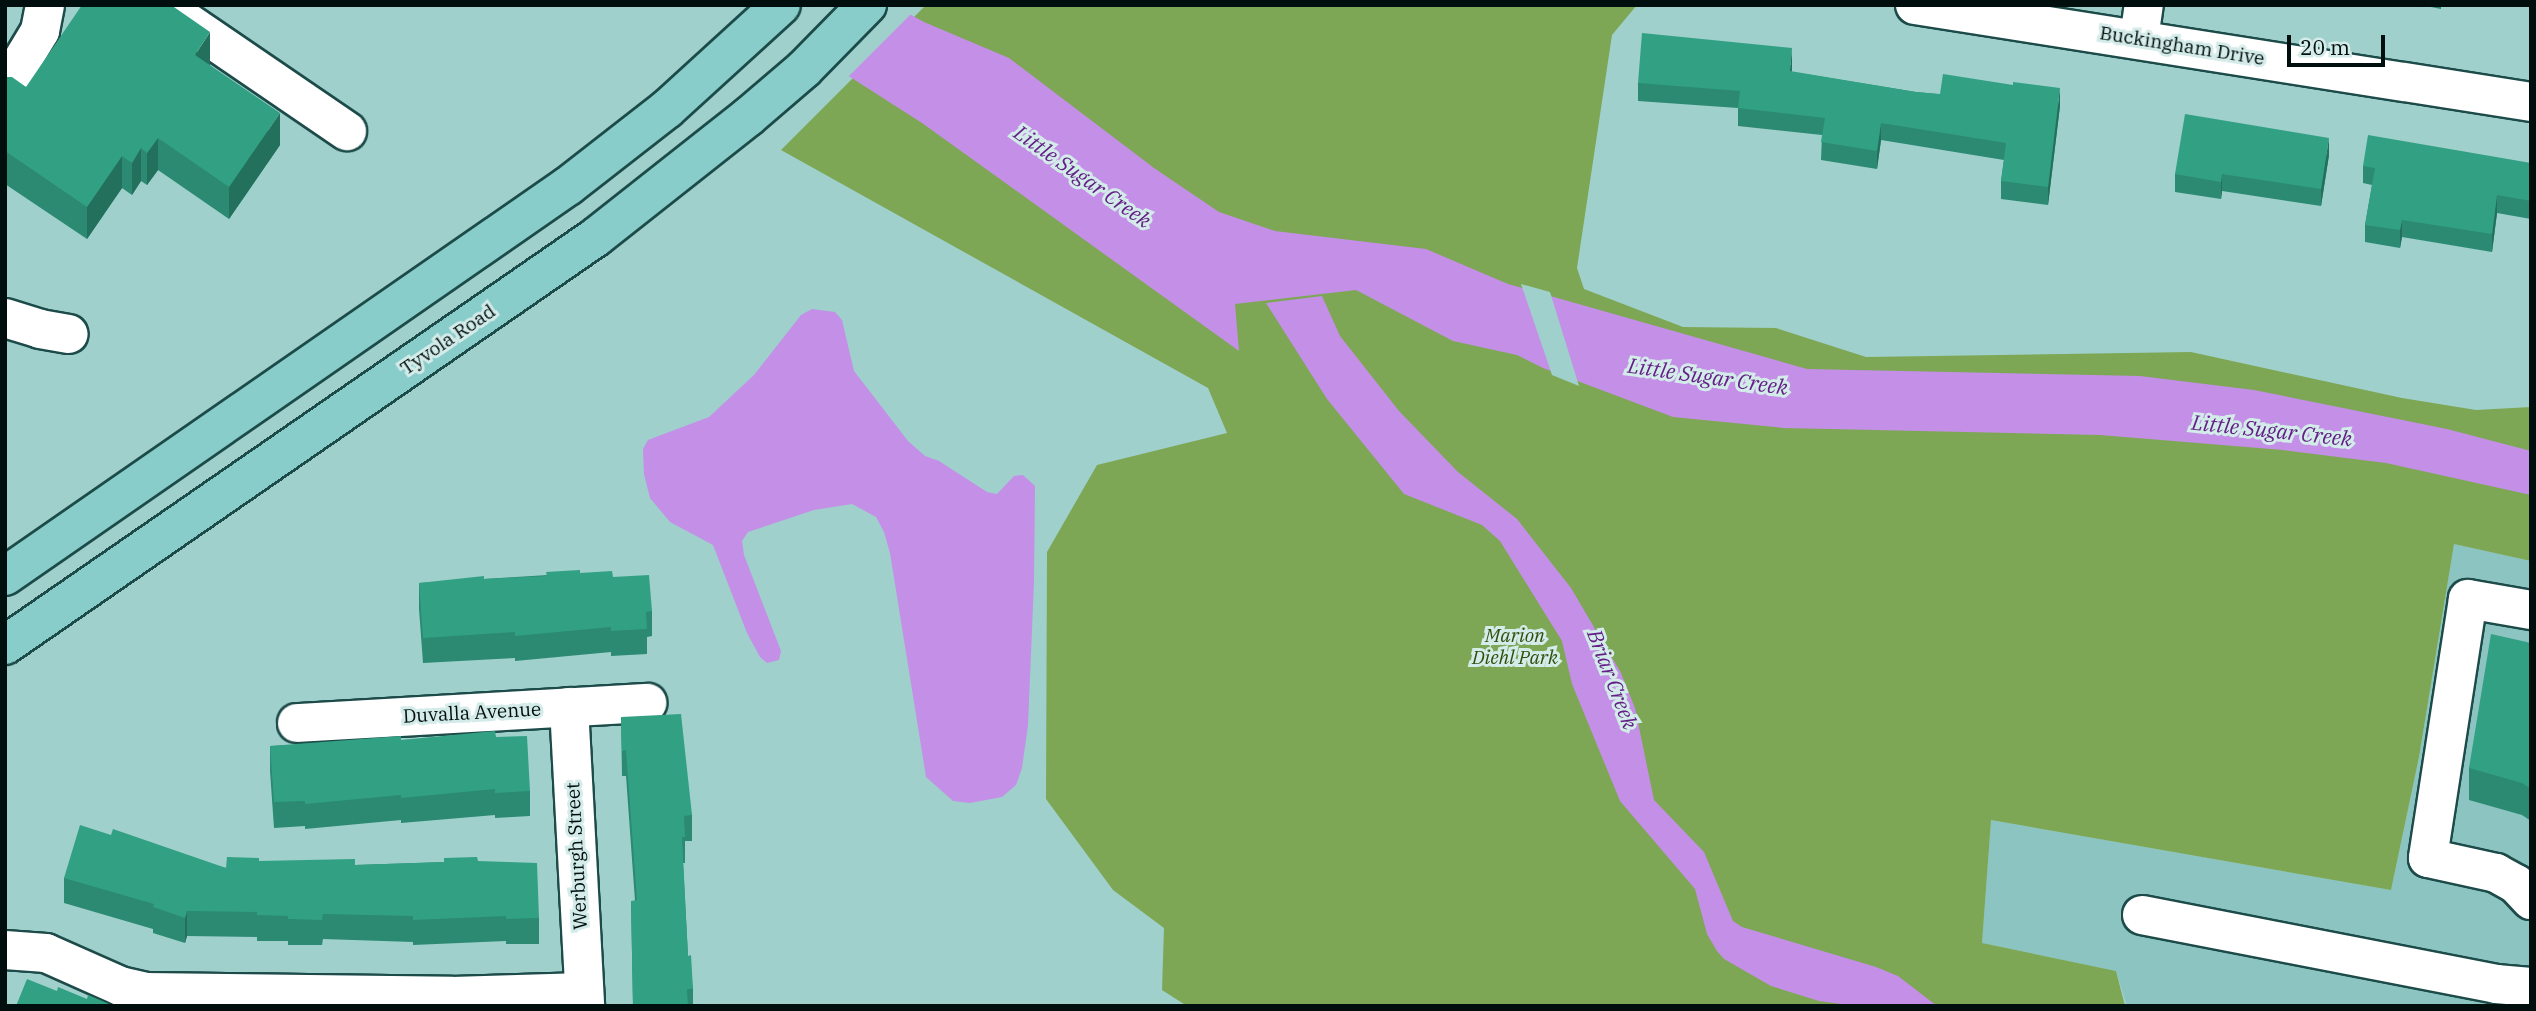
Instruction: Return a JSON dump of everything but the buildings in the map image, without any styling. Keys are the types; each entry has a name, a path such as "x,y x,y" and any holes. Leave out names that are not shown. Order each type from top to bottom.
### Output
{"main road":[{"path":"5,576 493,240 629,140 696,84 781,5"},
{"name":"Tyvola Road","path":"5,645 596,237 748,117 804,69 867,5"}],"street":[{"path":"5,89 40,31 45,5"},
{"path":"162,5 347,131"},
{"name":"Buckingham Drive","path":"1915,5 2141,22 2531,102"},
{"path":"5,318 40,329 69,334"},
{"path":"2531,610 2468,599 2428,858 2497,873 2516,884 2531,900"},
{"name":"Duvalla Avenue","path":"297,723 647,703"},
{"name":"Werburgh Street","path":"569,707 584,999"},
{"path":"2142,915 2487,982 2531,987"},
{"path":"5,950 46,953 120,986 145,992 584,999"}],"shaded area":[{"path":"2454,544 2531,561 2531,1006 2127,1006 2116,971 1982,943 1991,820 2391,890 2419,757"}],"green space":[{"name":"Marion Diehl Park","path":"926,5 1637,5 1612,35 1577,268 1584,289 1683,327 1776,328 1866,357 2191,352 2402,398 2476,410 2531,407 2531,561 2454,544 2419,757 2391,890 1991,820 1982,943 2116,971 2125,1006 1187,1006 1162,990 1164,928 1113,890 1046,799 1047,552 1097,465 1227,433 1208,388 781,150"}],"water":[{"name":"Little Sugar Creek","path":"738,5 893,5 924,22 1009,58 1154,168 1219,212 1275,231 1426,249 1508,284 1807,369 2140,376 2254,390 2447,429 2531,451 2531,495 2386,463 2283,450 2100,435 1784,428 1673,417 1543,368 1517,355 1453,341 1356,290 1235,304 1239,351 922,123"},
{"name":"Briar Creek","path":"1322,296 1340,336 1399,411 1458,472 1517,519 1571,588 1621,673 1635,708 1654,800 1704,852 1733,921 1742,927 1898,976 1937,1006 1856,1006 1819,1001 1771,986 1724,959 1717,951 1707,934 1695,889 1620,801 1572,684 1562,641 1500,541 1482,525 1404,494 1327,399 1266,303"},
{"path":"812,309 835,312 842,320 854,371 908,441 925,456 939,461 987,492 997,494 1014,476 1023,475 1035,486 1028,725 1022,768 1016,785 1002,797 970,803 953,801 926,777 890,553 876,517 852,504 814,510 748,532 742,541 744,555 781,651 779,660 767,663 760,657 747,633 713,545 670,522 650,498 644,474 643,449 648,440 709,417 754,375 801,315"}],"pier":[{"path":"740,5 901,5 913,12 847,78 736,8"},
{"path":"1521,284 1550,292 1579,386 1552,375"}]}
